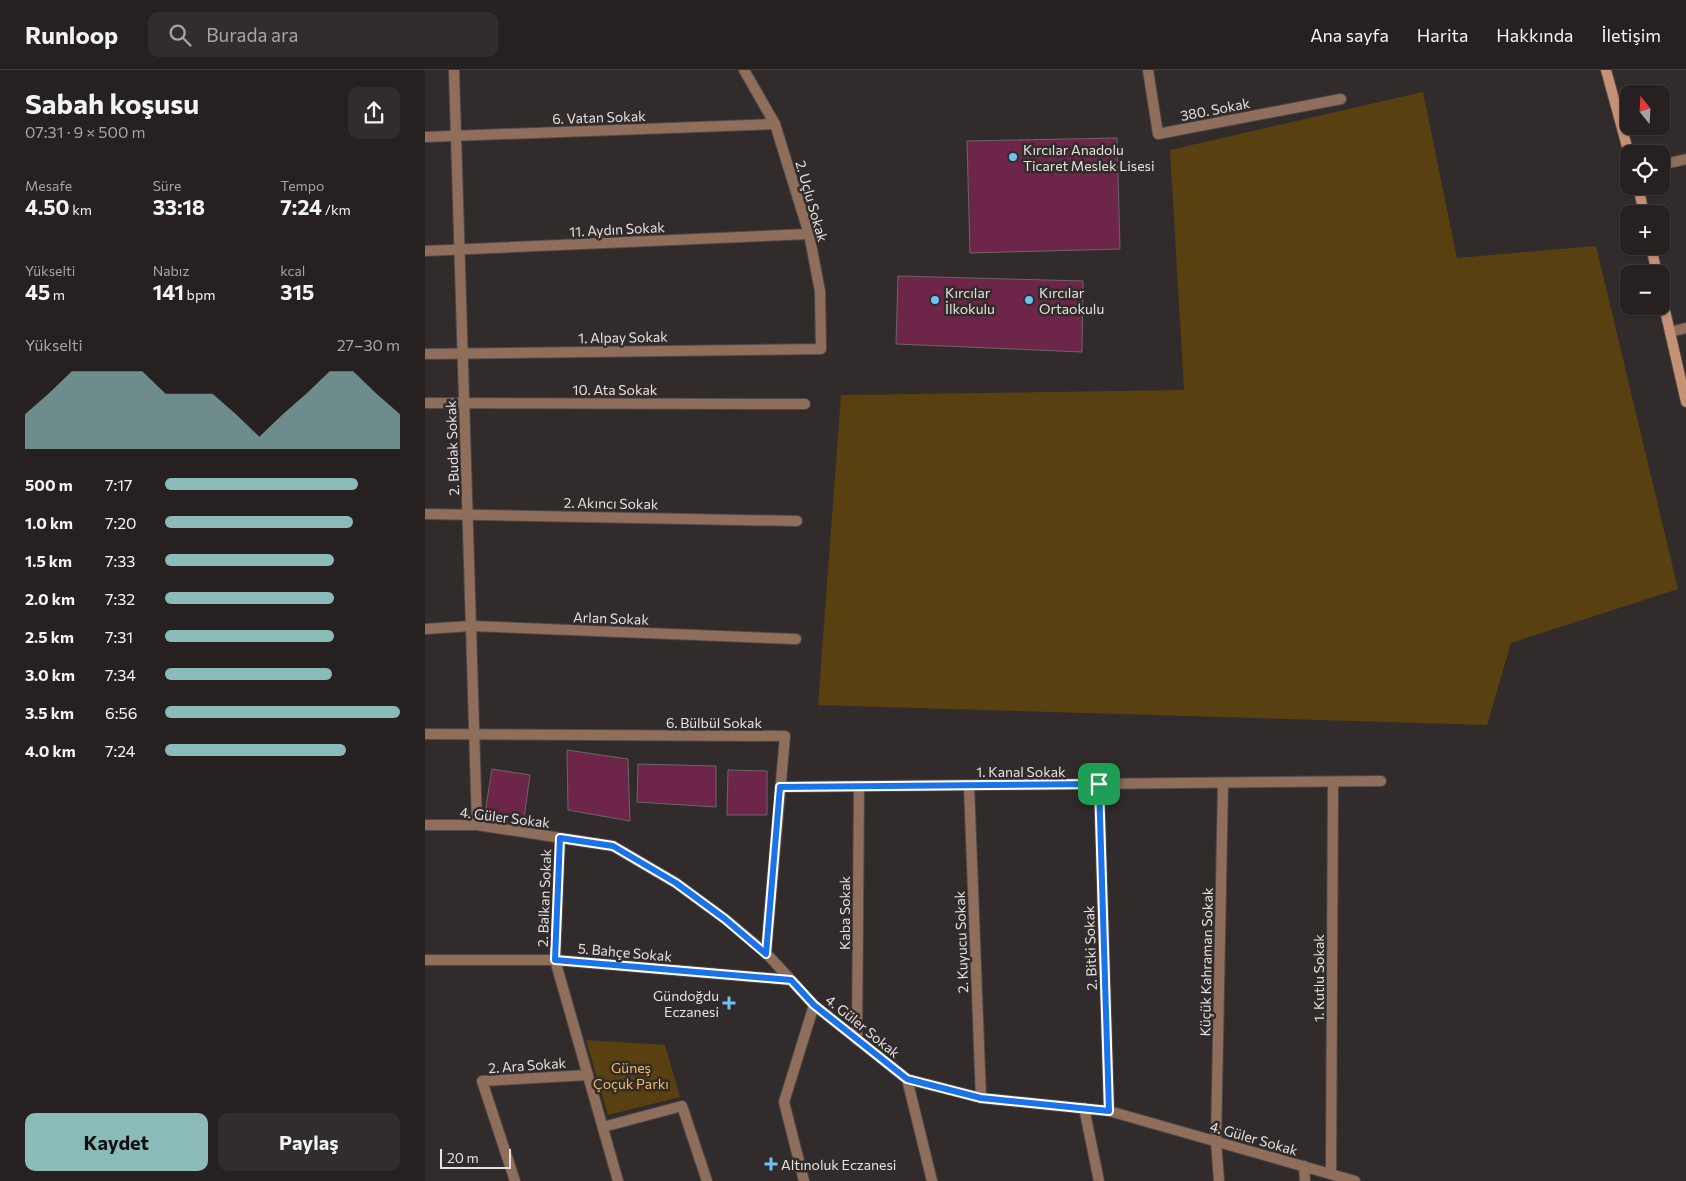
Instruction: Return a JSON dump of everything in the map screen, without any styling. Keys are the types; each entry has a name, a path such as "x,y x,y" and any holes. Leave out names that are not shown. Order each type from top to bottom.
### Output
{"main road":[{"path":"1605,70 1626,145"},
{"path":"1666,315 1686,402"}],"street":[{"name":"2. Budak Sokak","path":"455,70 477,825"},
{"name":"2. Uçlu Sokak","path":"744,70 775,124 809,234 820,292 821,349"},
{"name":"380. Sokak","path":"1148,70 1158,134 1341,99"},
{"name":"6. Vatan Sokak","path":"425,137 775,124"},
{"path":"1670,163 1686,159"},
{"name":"11. Aydın Sokak","path":"425,251 809,234"},
{"path":"1670,332 1686,328"},
{"name":"1. Alpay Sokak","path":"425,354 463,352 821,349"},
{"name":"10. Ata Sokak","path":"425,403 805,404"},
{"name":"2. Akıncı Sokak","path":"425,514 797,521"},
{"name":"Arlan Sokak","path":"425,629 471,626 796,639"},
{"name":"6. Bülbül Sokak","path":"425,734 785,736 766,954"},
{"name":"1. Kanal Sokak","path":"780,787 1381,781"},
{"name":"1. Kutlu Sokak","path":"1331,1174 1333,782"},
{"name":"Küçük Kahraman Sokak","path":"1219,1181 1216,1141 1223,783"},
{"name":"2. Bitki Sokak","path":"1099,784 1109,1111"},
{"name":"2. Kuyucu Sokak","path":"969,785 981,1098"},
{"name":"Kaba Sokak","path":"857,1040 859,786"},
{"name":"4. Güler Sokak","path":"425,825 477,825 613,846 676,883 725,919 766,954 814,1005 907,1079 981,1098 1109,1111 1355,1181"},
{"name":"2. Balkan Sokak","path":"560,838 555,960 618,1181"},
{"name":"5. Bahçe Sokak","path":"425,960 555,960 791,980"},
{"path":"804,1181 784,1102 814,1005"},
{"name":"2. Ara Sokak","path":"515,1181 482,1081 588,1075"},
{"path":"907,1079 932,1181"},
{"path":"603,1128 682,1106 707,1181"},
{"path":"1084,1108 1099,1181"},
{"path":"1303,1166 1305,1181"}],"green space":[{"path":"1423,92 1457,258 1596,246 1678,589 1511,643 1487,725 818,705 841,395 1184,390 1170,150"},
{"name":"Güneş Çoçuk Parkı","path":"586,1040 665,1045 680,1097 608,1115"}],"building":[{"path":"1117,138 1120,249 970,253 967,141"},
{"path":"898,276 1083,281 1082,352 896,344"},
{"path":"567,750 628,759 630,821 568,810"},
{"path":"638,764 716,766 716,807 637,802"},
{"path":"492,769 530,775 524,818 485,813"},
{"path":"728,770 767,771 767,815 727,815"}],"place":[{"name":"Kırcılar Anadolu Ticaret Meslek Lisesi","path":"1013,157"},
{"name":"Kırcılar İlkokulu","path":"935,300"},
{"name":"Kırcılar Ortaokulu","path":"1029,300"},
{"name":"Gündoğdu Eczanesi","path":"729,1003"},
{"name":"Altınoluk Eczanesi","path":"771,1164"}],"route":[{"path":"1099,784 1109,1111 981,1098 907,1079 814,1005 791,980 555,960 560,838 613,846 676,883 725,919 766,954 780,787 1099,784"}]}
